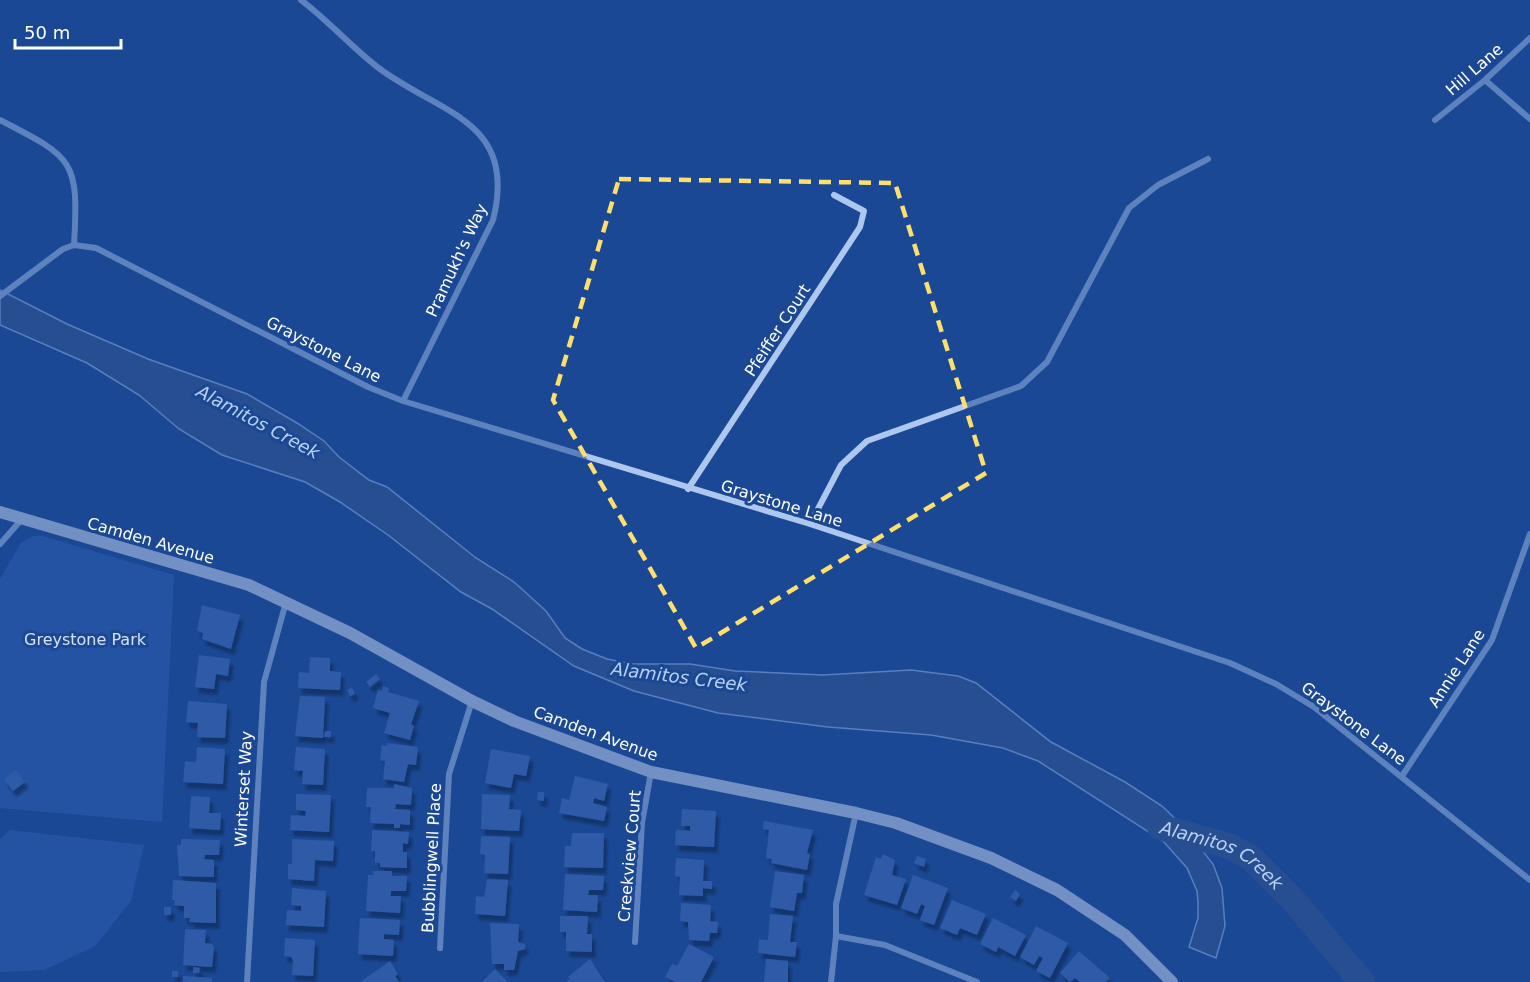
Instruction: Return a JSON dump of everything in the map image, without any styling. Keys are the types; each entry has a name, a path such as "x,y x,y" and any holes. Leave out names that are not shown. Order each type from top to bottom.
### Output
{"street":[{"name":"Pramukh's Way","path":"301,0 360,54 392,78 468,121 485,142 495,166 498,190 493,220 403,401"},
{"name":"Hill Lane","path":"1435,120 1485,80 1530,38"},
{"path":"1485,80 1530,119"},
{"path":"0,120 48,144 60,155 72,173 76,190 74,245 32,271 0,296"},
{"path":"810,524 841,465 867,441 1021,386 1047,362 1129,208 1158,185 1208,159"},
{"name":"Pfeiffer Court","path":"688,489 860,227 864,211 834,195"},
{"name":"Graystone Lane","path":"74,245 96,248 368,387 403,401 810,524 1230,663 1276,684 1314,707 1530,880"},
{"name":"Camden Avenue","path":"0,512 249,585 350,633 472,701 544,733 651,772 856,813 940,838 991,858 1057,890 1125,935 1172,982"},
{"path":"0,544 22,519"},
{"name":"Annie Lane","path":"1402,776 1492,640 1530,534"},
{"name":"Winterset Way","path":"247,982 264,681 286,601"},
{"name":"Bubblingwell Place","path":"440,948 449,774 472,701"},
{"name":"Creekview Court","path":"634,942 642,823 651,772"},
{"path":"831,982 836,936 836,904 856,813"},
{"path":"836,936 885,945 978,982"}],"highlighted area":[{"path":"619,179 895,183 986,473 696,648 553,400"}],"green space":[{"name":"Greystone Park","path":"33,536 42,536 174,575 162,822 0,808 0,579 21,543"},
{"path":"10,830 144,845 131,901 95,946 44,970 0,972 0,839"}],"water":[{"path":"0,290 67,324 148,359 247,394 297,423 324,441 339,457 369,480 387,487 476,558 514,582 546,611 565,638 582,649 607,659 633,664 690,664 735,671 823,675 911,670 958,676 976,683 1051,742 1125,782 1162,806 1183,826 1213,864 1222,888 1225,926 1216,958 1189,947 1198,918 1197,891 1187,868 1163,841 1038,761 1003,748 931,735 828,727 718,713 634,691 574,666 492,609 461,592 388,535 340,502 305,482 222,455 179,429 139,395 87,363 0,325"}],"building":[{"path":"202,605 240,615 231,649 202,639 203,633 197,631"},
{"path":"199,655 230,659 228,676 216,674 214,689 195,687"},
{"path":"310,657 330,658 330,671 341,672 340,690 298,688 299,672 309,673"},
{"path":"376,674 380,679 370,687 366,682"},
{"path":"383,686 389,688 388,692 419,701 411,724 414,726 410,740 384,733 390,713 373,708 378,690 382,691"},
{"path":"352,687 355,694 350,696 347,690"},
{"path":"300,696 325,697 323,738 295,736"},
{"path":"188,701 227,704 225,738 197,737 198,723 186,722"},
{"path":"325,731 331,731 331,737 324,737"},
{"path":"387,743 418,747 416,765 408,764 404,782 383,779 385,761 380,760 382,745 387,746"},
{"path":"197,747 225,749 223,784 183,782 185,761 196,762"},
{"path":"296,747 325,749 323,785 302,784 303,771 294,770"},
{"path":"491,749 530,756 526,776 514,774 511,788 485,783"},
{"path":"16,770 25,782 13,791 4,779"},
{"path":"575,776 608,784 604,801 594,798 593,803 607,807 604,821 559,813 562,798 569,800"},
{"path":"394,784 412,788 411,805 396,804 395,809 410,810 410,825 400,824 400,828 394,828 394,824 370,823 371,807 366,807 367,788 394,788"},
{"path":"538,792 544,792 544,801 537,800"},
{"path":"296,794 331,795 329,832 290,830 291,815 305,816 306,811 296,810"},
{"path":"482,794 510,795 509,809 521,810 519,831 481,829"},
{"path":"191,796 210,797 209,813 221,813 220,830 189,828"},
{"path":"682,809 716,811 714,847 675,845 676,830 690,831 690,826 681,826"},
{"path":"764,821 813,830 807,853 810,854 807,870 771,863 772,859 766,858 769,830 763,829"},
{"path":"372,830 409,832 408,844 403,843 403,852 407,852 407,868 380,867 380,863 375,863 375,851 371,851"},
{"path":"572,833 604,833 603,868 564,867 565,846 571,846"},
{"path":"481,836 510,837 508,874 484,873 485,855 480,854"},
{"path":"181,839 220,840 219,855 205,855 204,859 214,860 214,877 179,876 177,845 181,845"},
{"path":"292,839 334,841 333,861 315,860 314,881 288,879 288,864 292,864"},
{"path":"883,854 895,860 892,875 906,879 897,905 864,895 876,857 881,859"},
{"path":"917,856 926,859 924,867 914,863"},
{"path":"676,858 704,860 703,881 712,881 712,889 703,888 703,896 679,895 680,877 675,876"},
{"path":"372,871 392,871 392,876 407,876 406,891 391,891 391,896 401,896 400,913 366,911 368,875 374,875"},
{"path":"775,871 804,875 802,893 797,893 794,911 770,907"},
{"path":"565,874 604,876 603,890 589,890 588,895 598,895 597,912 563,910"},
{"path":"913,875 948,888 934,925 920,920 925,906 921,904 917,914 901,908"},
{"path":"487,879 508,880 505,916 475,914 476,896 484,897"},
{"path":"173,880 216,883 216,923 189,922 190,918 184,918 184,906 174,905 175,900 172,900"},
{"path":"292,888 326,891 324,927 286,925 287,910 301,911 301,906 291,905"},
{"path":"1015,890 1020,894 1016,901 1010,897"},
{"path":"952,900 986,914 977,935 960,928 957,935 940,928"},
{"path":"681,903 711,905 710,921 718,922 717,933 710,933 709,941 689,940 688,922 680,921"},
{"path":"164,907 171,907 171,915 164,915"},
{"path":"770,914 793,916 790,942 797,942 795,957 758,953 759,939 768,940"},
{"path":"560,916 588,916 587,934 592,934 592,952 566,951 566,932 560,932"},
{"path":"360,918 400,920 399,935 384,934 384,939 394,940 393,956 358,954"},
{"path":"993,918 1026,935 1015,956 998,947 996,952 980,944"},
{"path":"490,923 519,924 518,942 525,944 525,949 518,951 514,970 504,970 504,964 492,964"},
{"path":"1036,926 1068,943 1050,978 1036,971 1043,958 1039,956 1034,965 1020,957"},
{"path":"185,929 206,930 205,943 212,944 214,948 212,967 183,965"},
{"path":"285,938 315,940 313,976 292,975 293,960 291,957 284,956"},
{"path":"689,944 714,957 701,982 675,982 665,977 672,964 677,966"},
{"path":"1079,951 1110,978 1106,982 1080,982 1075,978 1070,982 1060,973"},
{"path":"590,959 605,982 566,982 570,979 568,977"},
{"path":"766,959 788,961 788,982 764,982"},
{"path":"390,961 398,974 395,976 399,982 360,982"},
{"path":"193,967 200,968 199,973 193,973"},
{"path":"495,969 508,982 482,982"},
{"path":"172,971 178,971 178,977 172,977"},
{"path":"183,976 212,978 212,982 183,982"}],"waterway":[{"name":"Alamitos Creek","path":"1160,827 1229,846 1251,858 1293,900 1362,982"}]}
